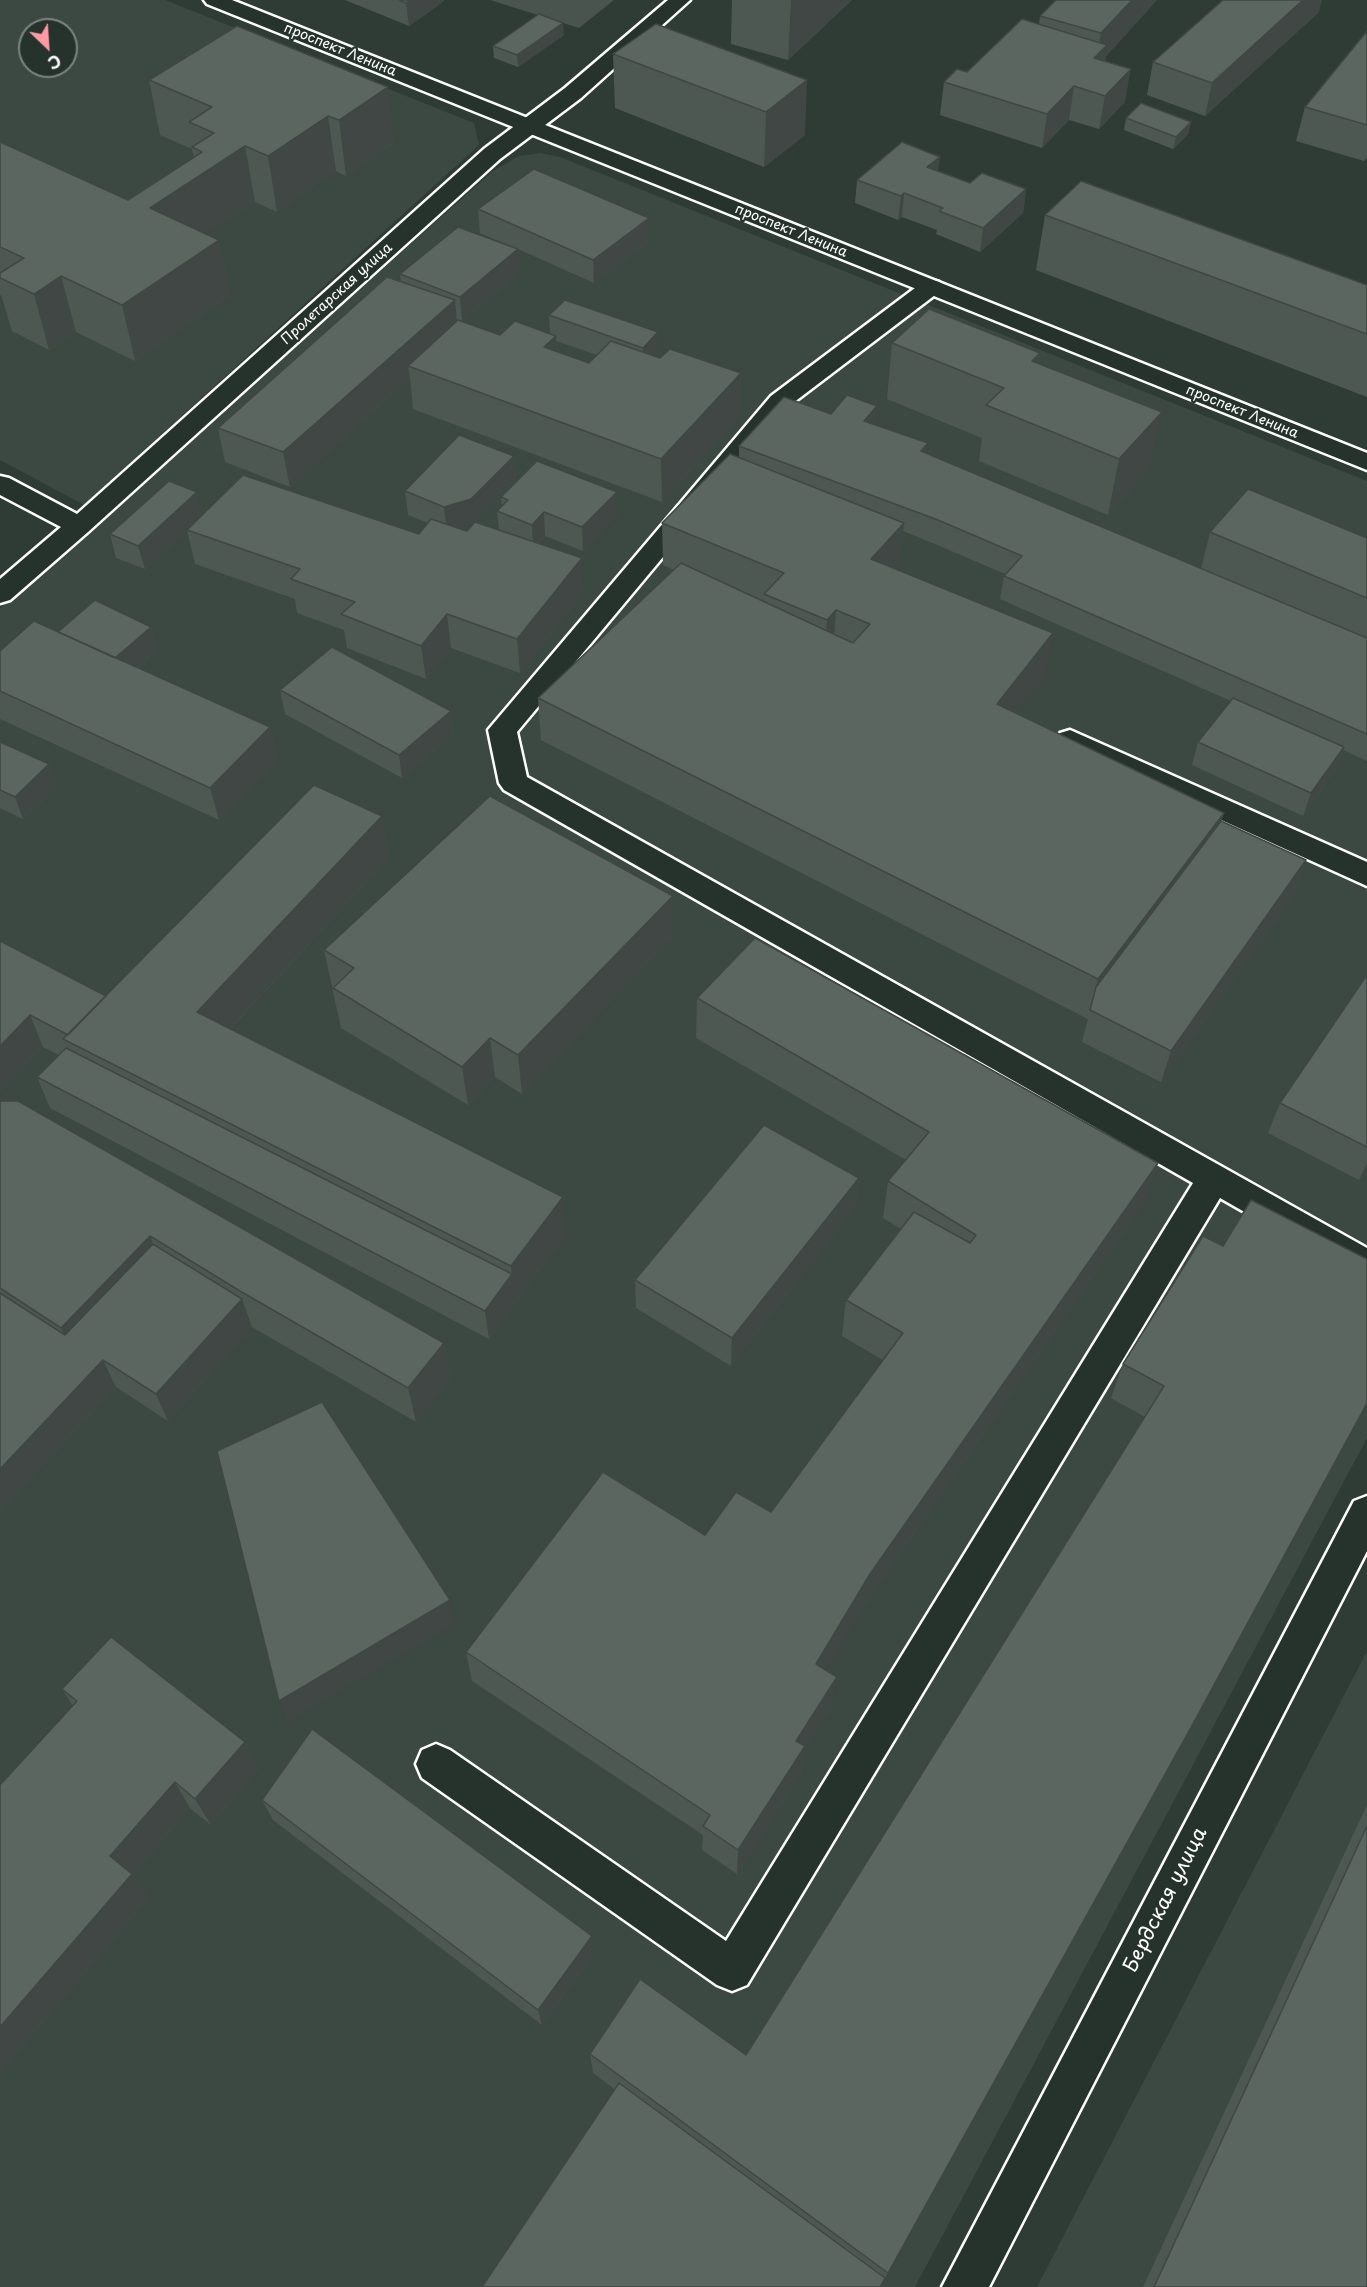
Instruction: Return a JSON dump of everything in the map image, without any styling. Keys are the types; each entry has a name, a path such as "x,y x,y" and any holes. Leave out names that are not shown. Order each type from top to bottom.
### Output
{"street":[{"name":"проспект Ленина","path":"214,0 1367,462"},
{"name":"Пролетарская улица","path":"0,594 79,526 492,154 573,93 680,0"},
{"path":"931,287 780,401 502,730 514,783 1367,1265"},
{"path":"0,484 79,526"},
{"path":"1070,740 1367,876"},
{"path":"436,1764 732,1970 1215,1178"},
{"name":"Бердская улица","path":"965,2287 1367,1514"}],"shaded area":[{"path":"0,0 165,0 474,123 479,145 84,505 0,460"},
{"path":"490,0 614,0 579,28"},
{"path":"541,153 560,157 1367,481 1367,1438 915,2287 0,2287 0,608 493,171 519,156"},
{"path":"1367,1651 1367,2287 1037,2287"}],"building":[{"path":"1056,0 1132,0 1101,33 1040,16"},
{"path":"1223,0 1303,0 1212,83 1153,62"},
{"path":"539,14 563,23 517,55 493,46"},
{"path":"1022,19 1107,45 1094,58 1131,69 1105,96 1074,86 1047,114 944,82 957,69 967,72"},
{"path":"656,24 807,80 766,112 613,54"},
{"path":"237,26 388,87 339,120 328,116 268,156 245,146 150,208 219,240 122,305 61,276 34,294 0,278 0,273 24,258 0,247 0,142 128,200 202,152 192,147 214,133 189,122 212,107 149,80"},
{"path":"1367,31 1367,125 1305,107"},
{"path":"1141,103 1191,122 1176,137 1126,118"},
{"path":"902,142 940,157 927,167 970,183 982,173 1026,189 983,228 939,211 943,208 904,193 901,196 857,180"},
{"path":"534,169 649,218 593,260 478,209"},
{"path":"1081,181 1367,285 1367,334 1045,215"},
{"path":"458,227 518,249 460,297 400,274"},
{"path":"387,277 455,300 283,452 218,428"},
{"path":"565,300 658,332 643,348 549,315"},
{"path":"929,309 1040,353 1032,361 1162,412 1119,459 986,405 1004,388 892,343"},
{"path":"458,320 500,335 515,321 556,336 544,347 589,363 611,341 660,358 670,349 741,373 661,459 408,366"},
{"path":"847,395 877,406 864,421 928,443 921,451 1367,638 1367,734 1004,576 1022,556 938,520 739,446 784,397 831,414"},
{"path":"459,435 514,456 471,499 444,507 405,491"},
{"path":"730,454 904,523 871,559 1053,633 997,704 1224,813 1098,979 538,698 681,563 853,643 870,624 836,610 827,620 764,594 784,573 662,523"},
{"path":"537,461 617,492 582,527 544,512 532,525 497,511 508,500 501,497"},
{"path":"243,475 419,534 431,519 467,531 475,522 582,558 517,639 447,614 421,646 341,614 355,602 291,579 300,569 187,530"},
{"path":"169,481 197,492 138,546 110,534"},
{"path":"1248,489 1367,538 1367,598 1210,532"},
{"path":"95,600 151,627 115,658 58,632"},
{"path":"34,621 270,727 210,788 0,691 0,651"},
{"path":"332,647 451,711 399,755 280,690"},
{"path":"1233,698 1344,747 1311,793 1198,742"},
{"path":"0,742 49,764 15,797 0,790"},
{"path":"314,785 382,816 197,1012 563,1197 511,1266 63,1039"},
{"path":"490,796 673,896 518,1055 490,1038 462,1067 333,988 354,968 324,950"},
{"path":"1221,821 1306,860 1171,1051 1090,1010 1096,987"},
{"path":"755,938 1158,1163 870,1574 816,1664 837,1677 796,1741 805,1746 738,1850 703,1826 710,1815 466,1652 603,1472 705,1535 736,1492 771,1512 903,1333 846,1300 914,1212 970,1243 976,1235 888,1181 929,1132 697,998"},
{"path":"0,941 106,996 68,1035 30,1015 0,1046"},
{"path":"1367,975 1367,1147 1280,1103"},
{"path":"66,1048 512,1274 485,1311 37,1077"},
{"path":"0,1101 18,1101 444,1343 408,1388 150,1236 61,1328 0,1288"},
{"path":"764,1125 859,1178 732,1338 635,1280"},
{"path":"1251,1200 1367,1259 1367,1403 1189,1731 888,2273 590,2054 640,1979 746,2055 1164,1386 1123,1364 1203,1236 1223,1246"},
{"path":"153,1244 242,1299 156,1394 103,1360 0,1469 0,1293 65,1335"},
{"path":"322,1402 450,1600 279,1701 217,1451"},
{"path":"111,1637 245,1742 195,1799 175,1782 110,1856 132,1874 0,2027 0,1785 77,1701 62,1689"},
{"path":"312,1729 592,1936 538,2010 262,1800"},
{"path":"1367,1826 1367,2287 1154,2287"},
{"path":"619,2083 885,2278 880,2287 482,2287"}]}
